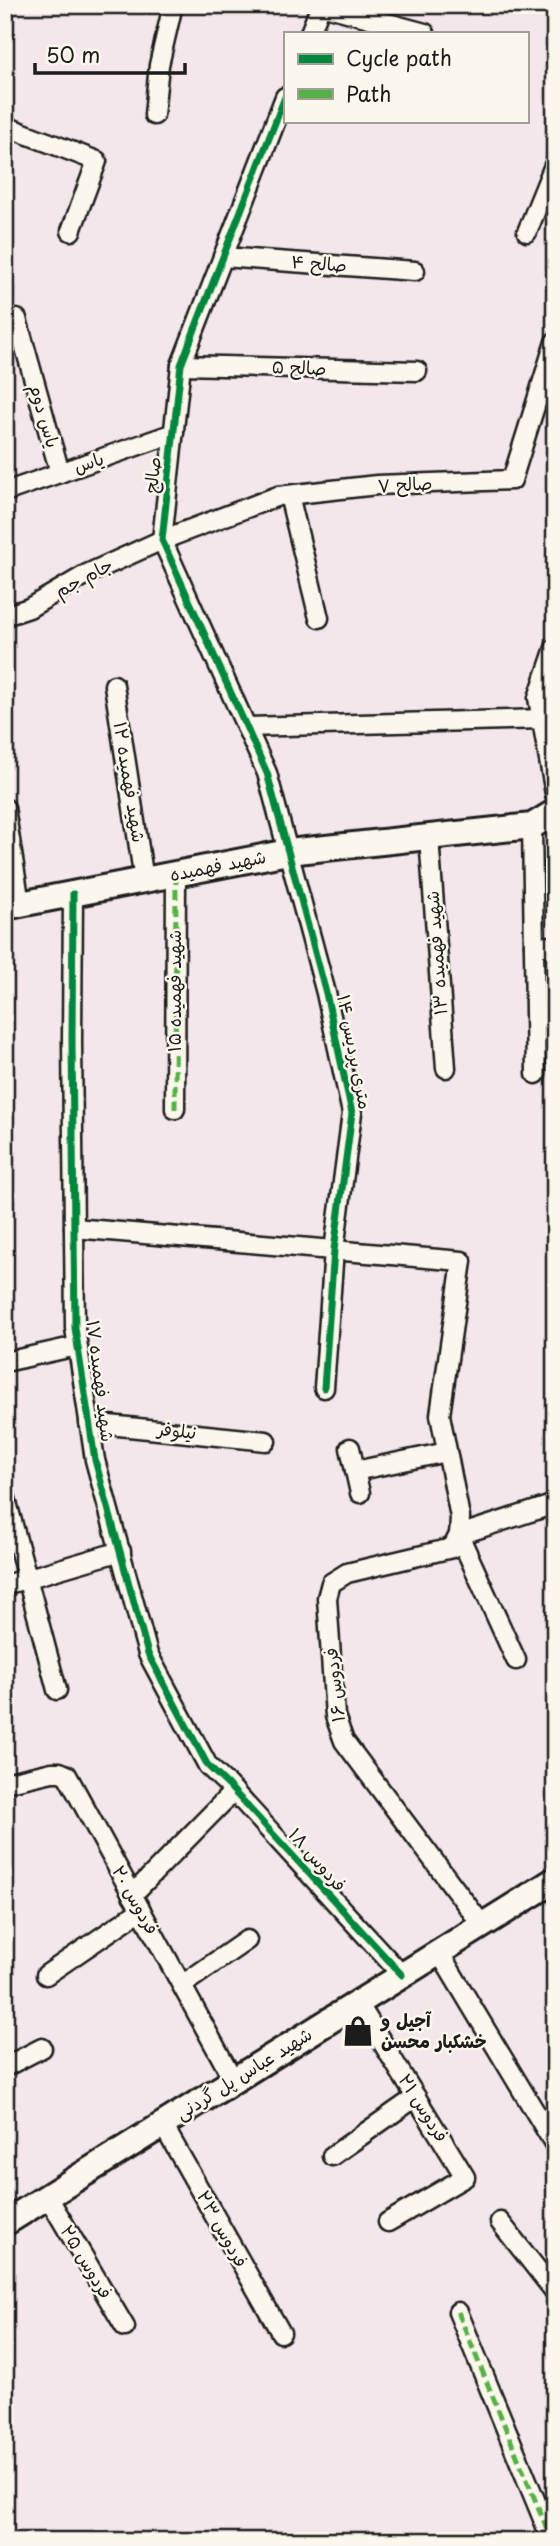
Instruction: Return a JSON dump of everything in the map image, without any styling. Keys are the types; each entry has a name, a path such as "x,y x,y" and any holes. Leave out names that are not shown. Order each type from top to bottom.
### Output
{"street":[{"path":"154,115 159,65 173,5"},
{"path":"310,32 321,5 421,32"},
{"name":"صالح","path":"284,100 181,365 163,540 267,774 288,852"},
{"path":"5,126 97,161 71,231"},
{"path":"527,232 554,163"},
{"name":"صالح ۴","path":"223,257 415,271"},
{"name":"یاس دوم","path":"17,318 60,473"},
{"name":"صالح ۷","path":"163,540 278,496 377,485 512,480 555,342"},
{"name":"صالح ۵","path":"181,365 417,371"},
{"name":"یاس","path":"5,492 174,433"},
{"path":"289,495 319,618"},
{"name":"جام جم","path":"5,615 29,608 87,574 163,540"},
{"path":"555,648 538,698 555,794"},
{"name":"شهید فهمیده ۱۲","path":"114,685 144,880"},
{"path":"246,727 542,719"},
{"path":"5,808 13,906"},
{"name":"شهید فهمیده","path":"13,906 288,852 532,826 555,812"},
{"path":"532,826 536,1074"},
{"name":"شهید فهمیده ۱۳","path":"429,837 446,1069"},
{"name":"۱۴ متری پردیس","path":"288,852 326,993 352,1114 334,1250 324,1388"},
{"name":"شهید فهمیده ۱۵","path":"175,1109 176,874"},
{"name":"شهید فهمیده ۱۷","path":"74,894 74,1228 77,1346 94,1460 148,1654 208,1766"},
{"path":"534,945 555,947"},
{"path":"74,1228 462,1261 440,1415 460,1517 459,1535 516,1660"},
{"path":"5,1362 77,1346"},
{"name":"نیلوفر","path":"89,1423 266,1441"},
{"path":"350,1448 360,1493"},
{"path":"355,1471 447,1452"},
{"path":"5,1495 57,1690"},
{"name":"فردوس ۱۶","path":"482,1925 344,1741 335,1716 327,1598 331,1583 347,1573 452,1548 459,1535 555,1504"},
{"path":"5,1585 121,1551"},
{"name":"فردوس ۱۸","path":"208,1766 402,1975"},
{"name":"فردوس ۲۰","path":"5,1783 52,1772 67,1775 234,2081"},
{"path":"46,1975 137,1902 234,1791"},
{"name":"شهید عباس پل گردنی","path":"5,2223 482,1925 552,1889"},
{"path":"182,1985 247,1940"},
{"path":"439,1952 555,2145"},
{"name":"فردوس ۲۱","path":"358,2003 466,2177 388,2222"},
{"path":"5,2067 42,2048"},
{"path":"332,2156 416,2097"},
{"name":"فردوس ۲۳","path":"163,2125 281,2333"},
{"name":"فردوس ۲۵","path":"48,2197 125,2327"},
{"path":"500,2222 555,2292"},
{"path":"458,2312 552,2541"}],"marked path":[{"path":"175,1109 176,874"},
{"path":"458,2312 552,2541"}],"cycle path":[{"path":"284,100 181,365 162,540 267,773 326,993 352,1113 334,1250 324,1388"},
{"path":"73,894 75,1328 95,1460 148,1654 208,1766 402,1975"}],"place":[{"name":"آجیل و خشکبار محسن","path":"358,2031"}]}
